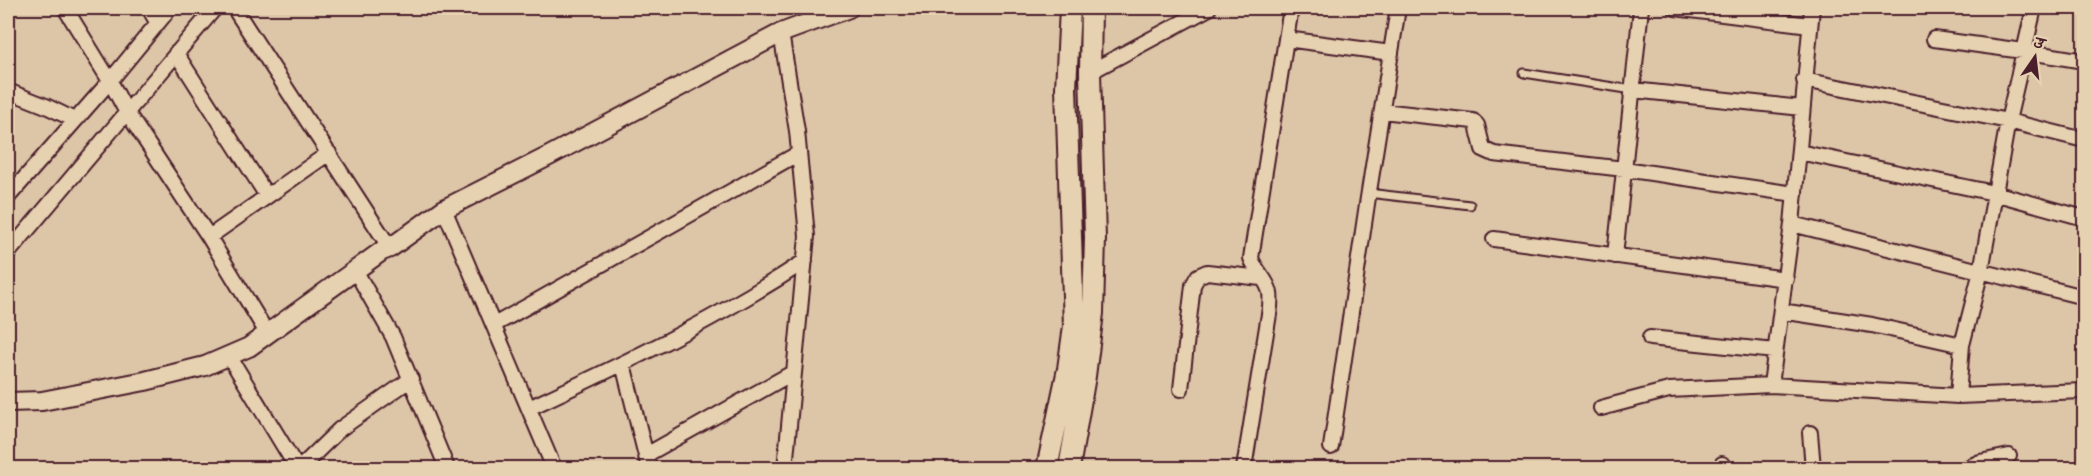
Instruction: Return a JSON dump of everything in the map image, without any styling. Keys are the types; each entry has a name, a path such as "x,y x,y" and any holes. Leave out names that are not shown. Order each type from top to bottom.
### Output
{"main road":[{"path":"1047,468 1068,369 1074,326 1066,88 1070,8"},
{"path":"1068,468 1085,376 1093,313 1095,238 1090,72 1091,8"}],"street":[{"path":"65,8 126,111 209,237 267,333"},
{"path":"149,8 157,22"},
{"path":"8,197 110,81 170,8"},
{"path":"8,252 215,8"},
{"path":"234,8 390,248"},
{"path":"8,402 42,401 145,381 205,366 249,347 444,209 781,33 849,8"},
{"path":"1090,72 1209,8"},
{"path":"1244,468 1270,293 1254,269 1251,258 1291,8"},
{"path":"1331,447 1398,8"},
{"path":"1615,256 1641,8"},
{"path":"1675,8 1810,26"},
{"path":"1771,385 1792,224 1812,8"},
{"path":"1958,396 1962,345 1981,271 2008,121 2034,8"},
{"path":"781,33 800,153 806,212 805,261 785,468"},
{"path":"1286,39 1391,53"},
{"path":"1934,39 2085,61"},
{"path":"176,53 267,196"},
{"path":"1804,80 2008,121 2085,140"},
{"path":"1633,90 1802,108"},
{"path":"8,91 75,120"},
{"path":"1382,111 1473,121 1477,125 1483,149 1494,154 1624,168 1795,194"},
{"path":"1799,152 1994,193 2085,218"},
{"path":"209,237 328,153"},
{"path":"494,326 800,153"},
{"path":"444,209 554,468"},
{"path":"1792,224 2085,297"},
{"path":"1494,238 1786,279"},
{"path":"529,408 623,364 774,282 805,261"},
{"path":"355,270 393,337 447,468"},
{"path":"1181,389 1193,285 1198,276 1207,272 1261,278"},
{"path":"1781,311 1872,325 1962,345"},
{"path":"1650,338 1775,351"},
{"path":"229,356 298,468 340,429 411,379"},
{"path":"623,364 647,462 794,372"},
{"path":"1601,408 1669,390 1771,385 1958,396 2085,391"},
{"path":"1810,434 1813,468"},
{"path":"1967,468 1980,462 2008,456"}],"lane":[{"path":"1524,74 1633,90"},
{"path":"1368,193 1470,205"}]}
